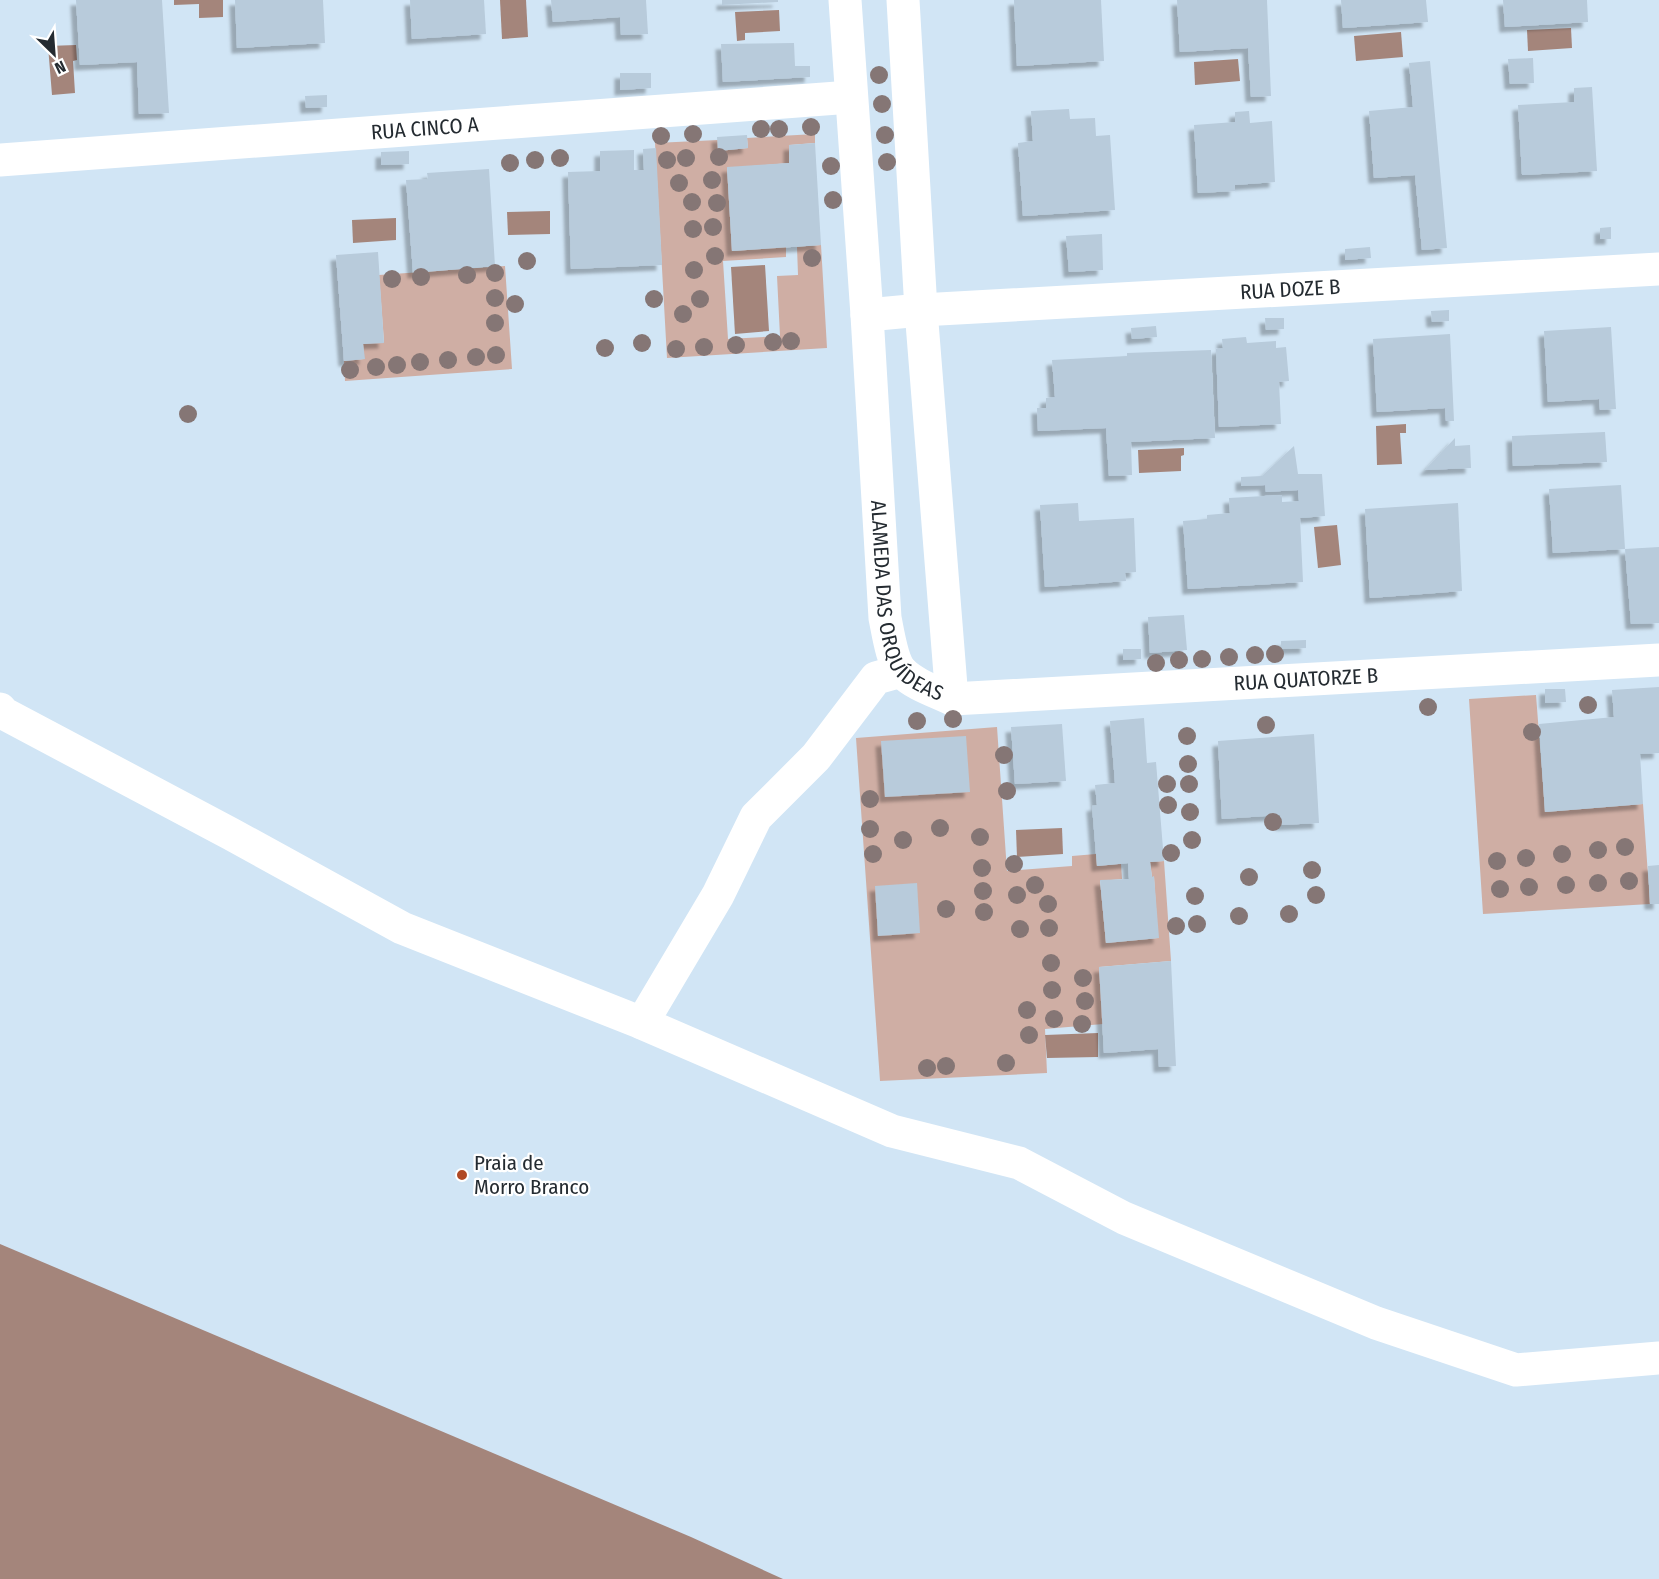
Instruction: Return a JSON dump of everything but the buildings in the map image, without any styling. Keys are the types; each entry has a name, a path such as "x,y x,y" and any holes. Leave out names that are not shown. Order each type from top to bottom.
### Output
{"street":[{"name":"ALAMEDA DAS ORQUÍDEAS","path":"845,0 885,618 900,671 921,686 952,699 921,310 903,0"},
{"name":"RUA CINCO A","path":"0,160 851,97"},
{"name":"RUA DOZE B","path":"921,310 1659,269"},
{"path":"867,315 921,310"},
{"name":"RUA QUATORZE B","path":"952,699 1659,660"},
{"path":"642,1023 718,895 756,818 816,757 876,678 900,671"},
{"path":"1,711 402,928 642,1023 892,1131 1018,1163 1124,1218 1376,1323 1516,1371 1659,1358"}],"shaded area":[{"path":"174,0 223,0 223,17 199,18 199,4 174,5"},
{"path":"500,0 526,0 528,37 502,39"},
{"path":"779,10 780,31 745,33 745,40 737,41 735,12"},
{"path":"1571,28 1572,48 1528,51 1527,30"},
{"path":"1401,32 1403,57 1356,61 1354,36"},
{"path":"76,45 77,60 73,61 75,93 52,95 48,46"},
{"path":"1238,59 1240,81 1195,85 1194,62"},
{"path":"815,134 815,143 789,145 789,163 727,168 732,251 786,247 786,257 723,261 728,339 780,336 777,276 798,275 797,247 821,245 827,348 667,358 655,143 718,140 719,151 748,148 747,138"},
{"path":"550,211 550,234 508,235 507,212"},
{"path":"396,218 396,240 353,243 352,220"},
{"path":"765,265 769,331 735,334 731,267"},
{"path":"505,266 512,369 345,381 344,361 364,359 363,344 384,342 379,275"},
{"path":"1406,424 1406,433 1400,433 1402,464 1377,465 1376,426"},
{"path":"1184,448 1184,455 1181,456 1181,471 1139,473 1138,450"},
{"path":"1337,525 1341,565 1318,568 1314,527"},
{"path":"1536,695 1545,812 1643,804 1650,904 1483,914 1469,699"},
{"path":"997,727 1007,871 1072,866 1072,856 1096,854 1097,866 1121,864 1122,879 1100,881 1106,943 1158,938 1154,877 1152,877 1150,862 1164,861 1171,961 1099,967 1103,1024 1045,1029 1047,1073 880,1081 856,738"},
{"path":"1062,828 1063,854 1017,857 1016,830"},
{"path":"1098,1033 1098,1057 1047,1058 1045,1035"},
{"path":"0,1244 691,1537 783,1579 0,1579"}],"place":[{"name":"Praia de Morro Branco","path":"462,1175"}]}
